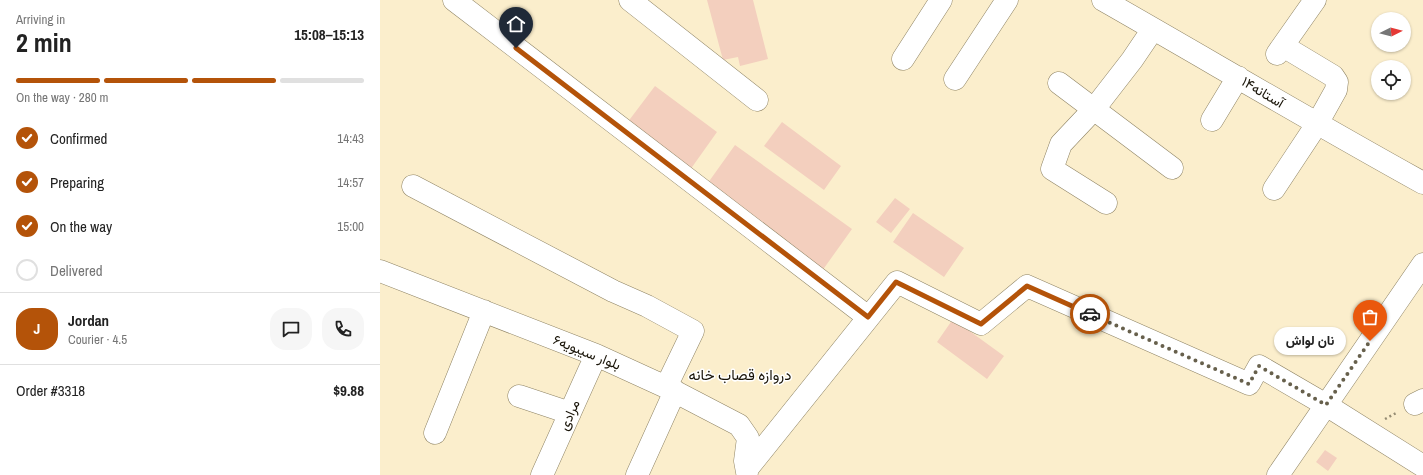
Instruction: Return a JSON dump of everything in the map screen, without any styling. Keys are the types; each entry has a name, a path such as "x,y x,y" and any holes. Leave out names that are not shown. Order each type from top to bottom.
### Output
{"street":[{"path":"454,0 479,21 868,317"},
{"path":"630,0 757,100"},
{"path":"903,59 941,0"},
{"path":"956,80 1007,0"},
{"name":"آستانه۱۴","path":"1103,0 1317,124 1423,183"},
{"path":"1274,189 1317,124 1336,90 1337,82 1333,76 1280,50 1315,0"},
{"path":"1106,203 1052,169 1062,144 1094,110 1132,60 1153,29"},
{"path":"1212,120 1238,77"},
{"path":"1059,83 1172,168"},
{"path":"413,186 613,291 647,306 693,331 637,475"},
{"path":"1278,475 1423,264"},
{"name":"۶بلوار سیبویه","path":"382,277 484,311 596,355 671,389 739,425 748,438 745,461 747,472"},
{"path":"747,472 896,282 981,324 1027,286 1249,384 1259,366 1422,464"},
{"path":"435,433 484,311"},
{"name":"مرادی","path":"542,475 596,355"},
{"path":"519,396 570,413"}],"path":[{"path":"1365,429 1419,402"}],"building":[{"path":"707,0 753,0 768,59 740,66 738,57 723,60"},
{"path":"655,86 717,132 690,170 627,123"},
{"path":"782,122 841,166 824,190 764,146"},
{"path":"735,145 852,229 822,271 705,187"},
{"path":"895,198 910,209 891,233 876,222"},
{"path":"913,213 964,248 944,277 893,242"},
{"path":"953,319 1004,356 987,379 937,342"},
{"path":"1325,450 1337,458 1328,471 1316,462"}],"way so far":[{"path":"1090,314 1249,384 1259,366 1326,405 1370,341"}],"place":[{"name":"نان لواش","path":"1370,341"}],"district":[{"name":"دروازه قصاب خانه","path":"740,375"}],"route":[{"path":"516,48 868,317 896,282 981,324 1027,286 1090,314"}]}
